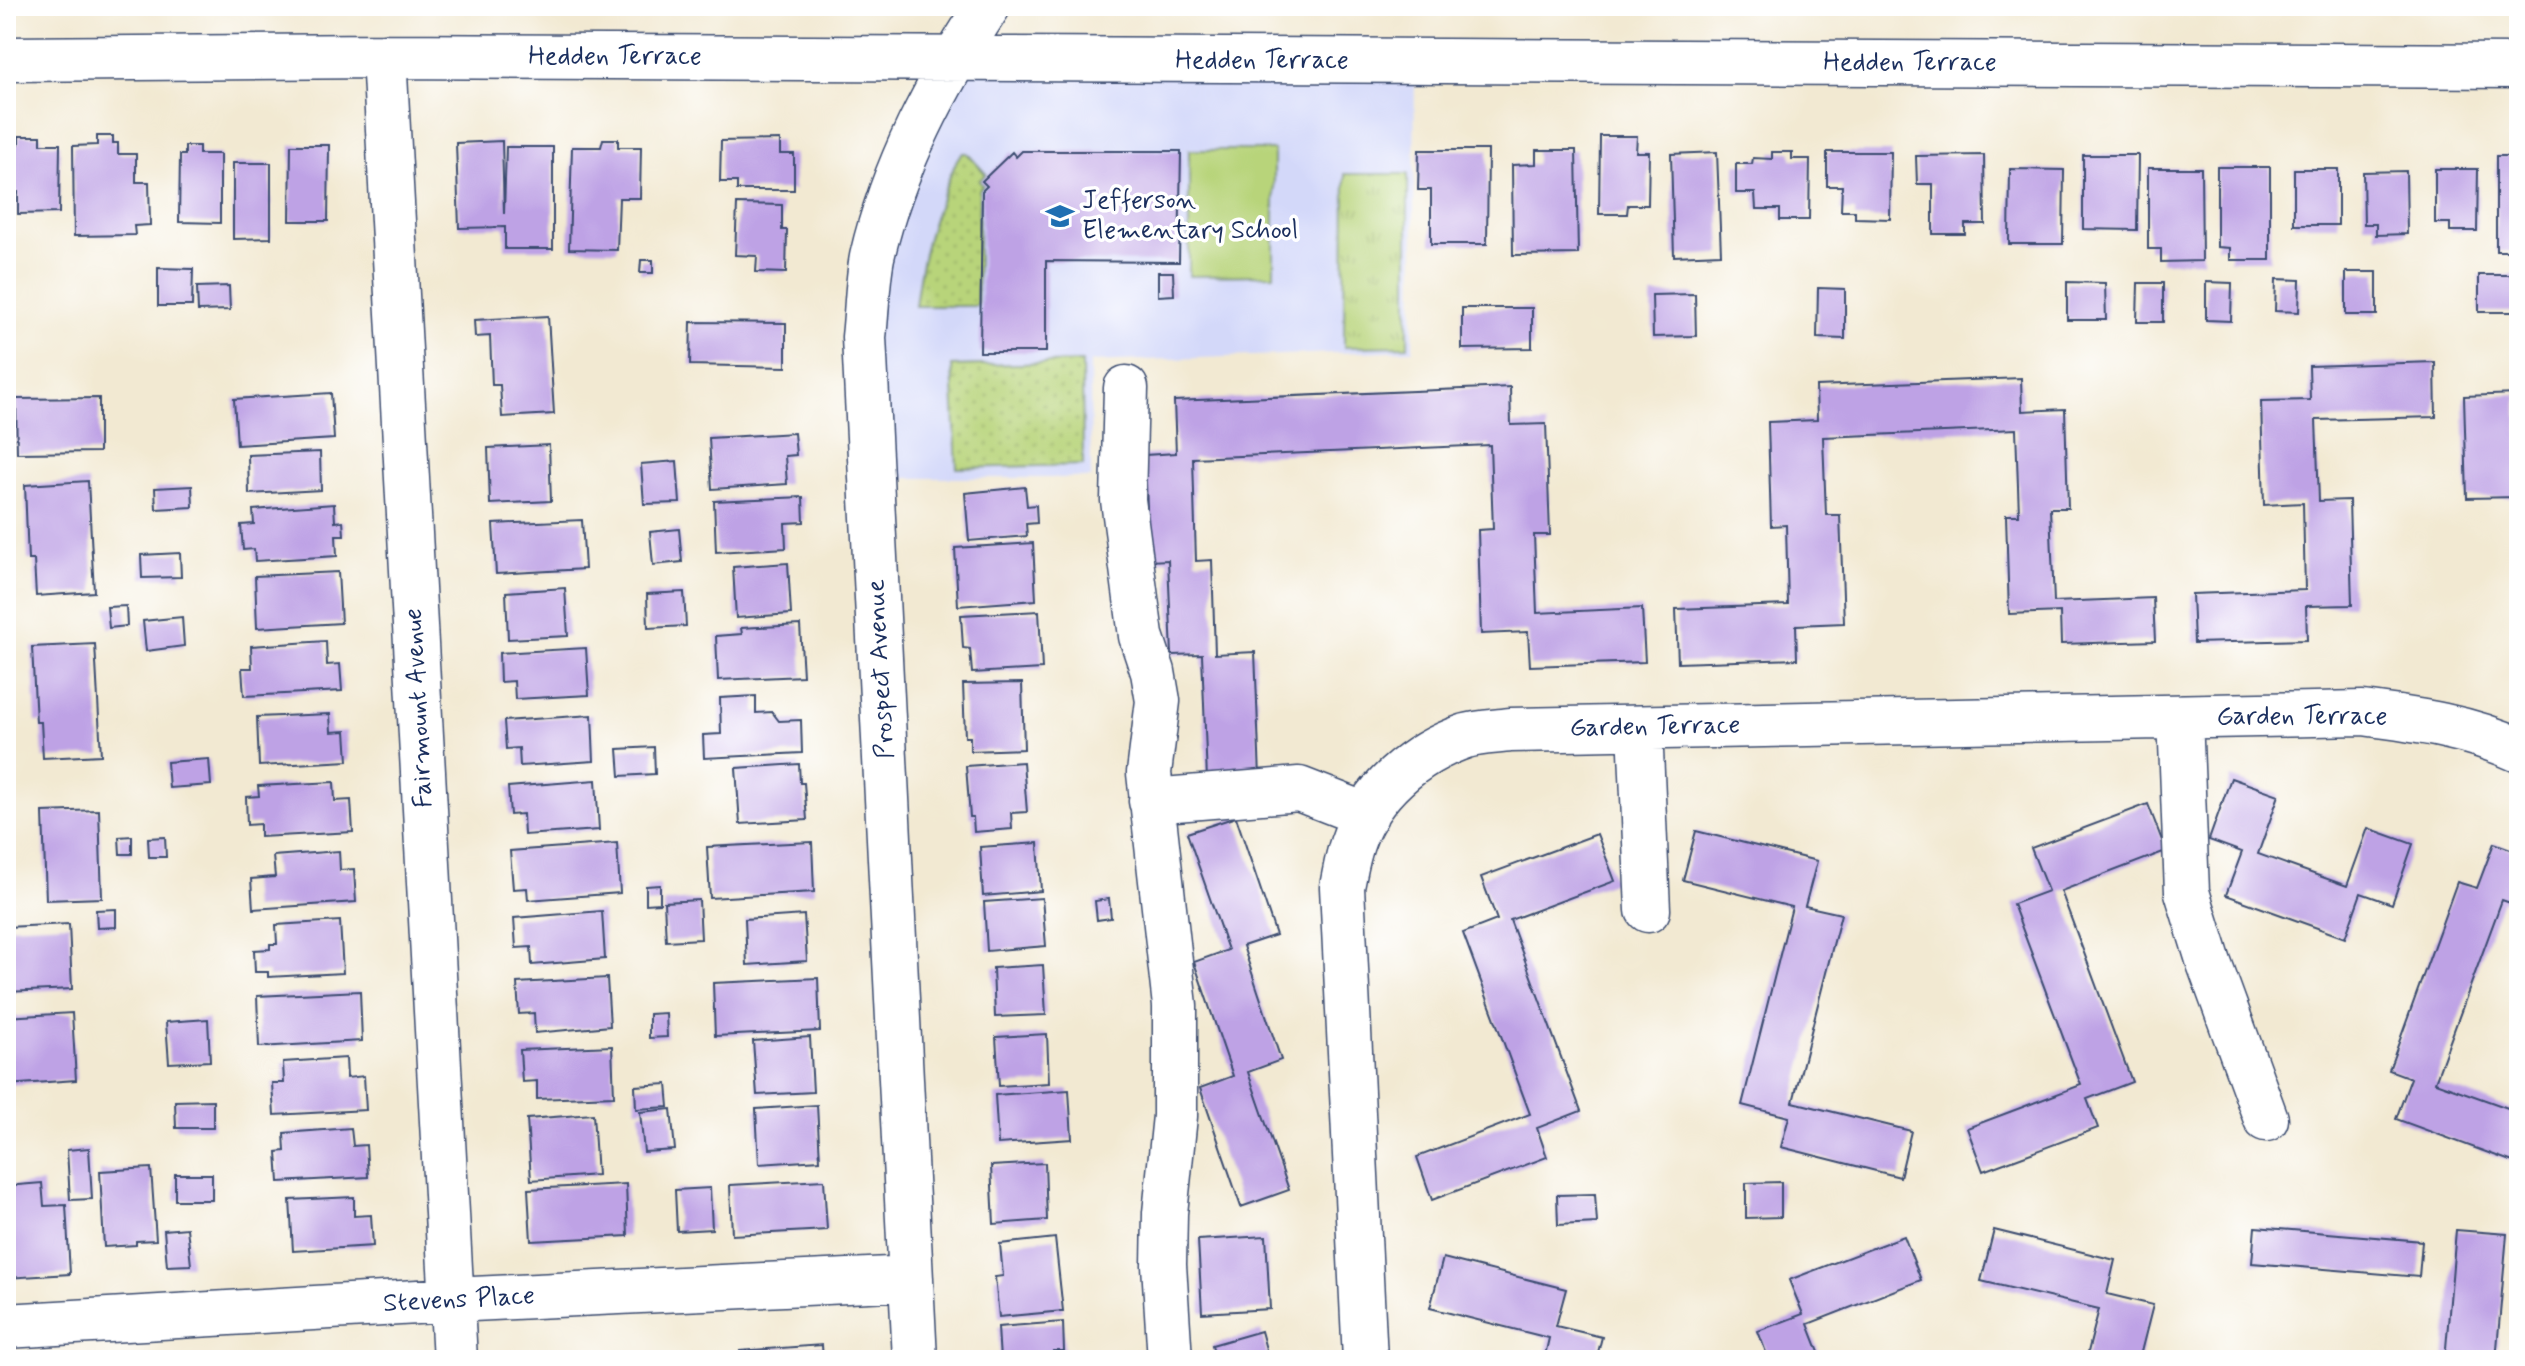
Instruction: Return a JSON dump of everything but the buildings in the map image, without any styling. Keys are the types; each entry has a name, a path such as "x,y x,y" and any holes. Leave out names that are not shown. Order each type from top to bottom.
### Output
{"street":[{"name":"Prospect Avenue","path":"915,1360 864,337 872,260 893,183 953,59 988,6"},
{"name":"Hedden Terrace","path":"6,59 384,56 2519,66"},
{"name":"Fairmount Avenue","path":"384,56 455,1360"},
{"path":"1126,388 1123,500 1141,636 1153,672 1158,701 1149,773 1175,1006 1175,1116 1165,1213 1164,1265 1170,1360"},
{"name":"Garden Terrace","path":"1365,1360 1342,887 1352,844 1366,815 1399,773 1430,751 1469,736 1510,730 2363,713 2435,722 2519,750"},
{"path":"2180,717 2187,892 2209,963 2266,1119"},
{"path":"1640,728 1648,910"},
{"path":"1151,801 1299,789 1366,815"},
{"name":"Stevens Place","path":"6,1326 911,1278"}],"shaded area":[{"path":"953,59 1415,61 1413,350 1090,362 1091,478 872,478 864,337"}],"green space":[{"path":"1189,150 1274,150 1274,275 1189,276"},
{"path":"967,153 986,174 979,181 983,185 979,190 977,306 915,306 930,230 958,158"},
{"path":"1345,174 1408,174 1408,346 1344,347"},
{"path":"1082,362 1083,465 957,468 952,366"}],"place":[{"name":"Jefferson Elementary School","path":"1060,216"}]}
